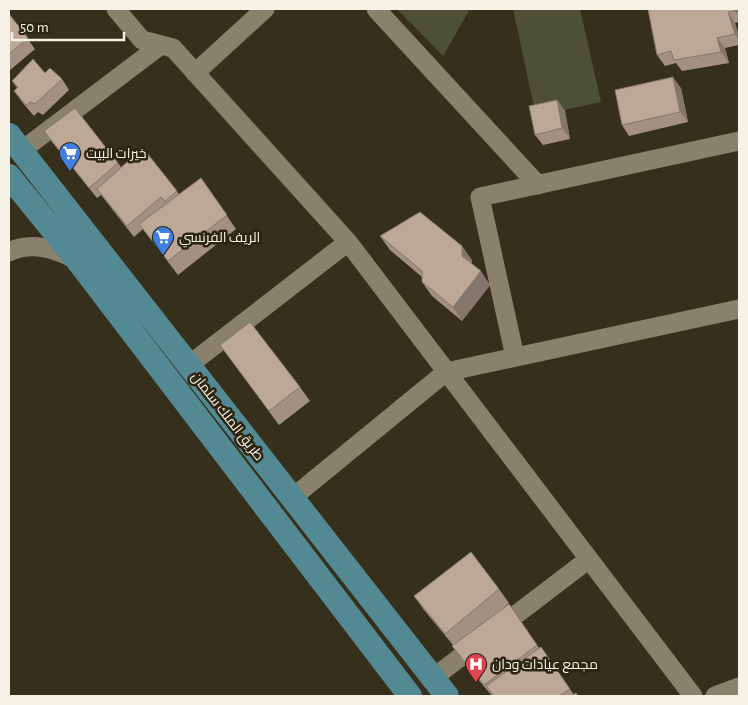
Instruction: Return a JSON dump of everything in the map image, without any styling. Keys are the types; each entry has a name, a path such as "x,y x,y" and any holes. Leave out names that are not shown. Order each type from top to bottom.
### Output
{"main road":[{"name":"طريق الملك سلمان","path":"15,143 440,687"},
{"name":"طريق الملك سلمان","path":"9,176 78,261 410,696"}],"street":[{"path":"116,9 142,40 173,48 348,242 693,696"},
{"path":"195,73 265,9"},
{"path":"376,9 538,184"},
{"path":"15,143 161,44"},
{"path":"515,357 480,197 739,141"},
{"path":"188,365 348,242"},
{"path":"9,252 26,246 38,246 62,252 78,261"},
{"path":"292,498 446,372 739,309"},
{"path":"440,687 589,559"},
{"path":"715,696 739,687"}],"green space":[{"path":"397,9 470,9 443,56"},
{"path":"513,9 580,9 601,102 536,116"}],"building":[{"path":"648,9 735,9 735,11 728,12 735,34 717,38 721,52 674,60 671,51 657,55"},
{"path":"9,14 28,38 9,54"},
{"path":"33,59 45,73 50,68 62,79 35,104 31,102 26,105 14,91 18,87 12,81"},
{"path":"673,77 680,112 622,125 615,90"},
{"path":"557,100 562,128 535,135 529,106"},
{"path":"75,108 118,163 89,188 44,131"},
{"path":"143,148 177,191 165,201 161,197 127,226 97,189"},
{"path":"201,178 227,215 168,261 139,224"},
{"path":"420,212 462,246 462,256 481,271 453,307 422,282 422,271 380,236"},
{"path":"250,322 300,387 269,411 220,345"},
{"path":"471,552 499,589 445,634 414,596"},
{"path":"509,604 537,645 484,685 452,646"},
{"path":"541,647 570,689 559,696 494,696 486,686"}],"place":[{"name":"خيرات البيت","path":"70,172"},
{"name":"الريف الفرنسي","path":"163,256"},
{"name":"مجمع عيادات ودان","path":"476,683"}]}
